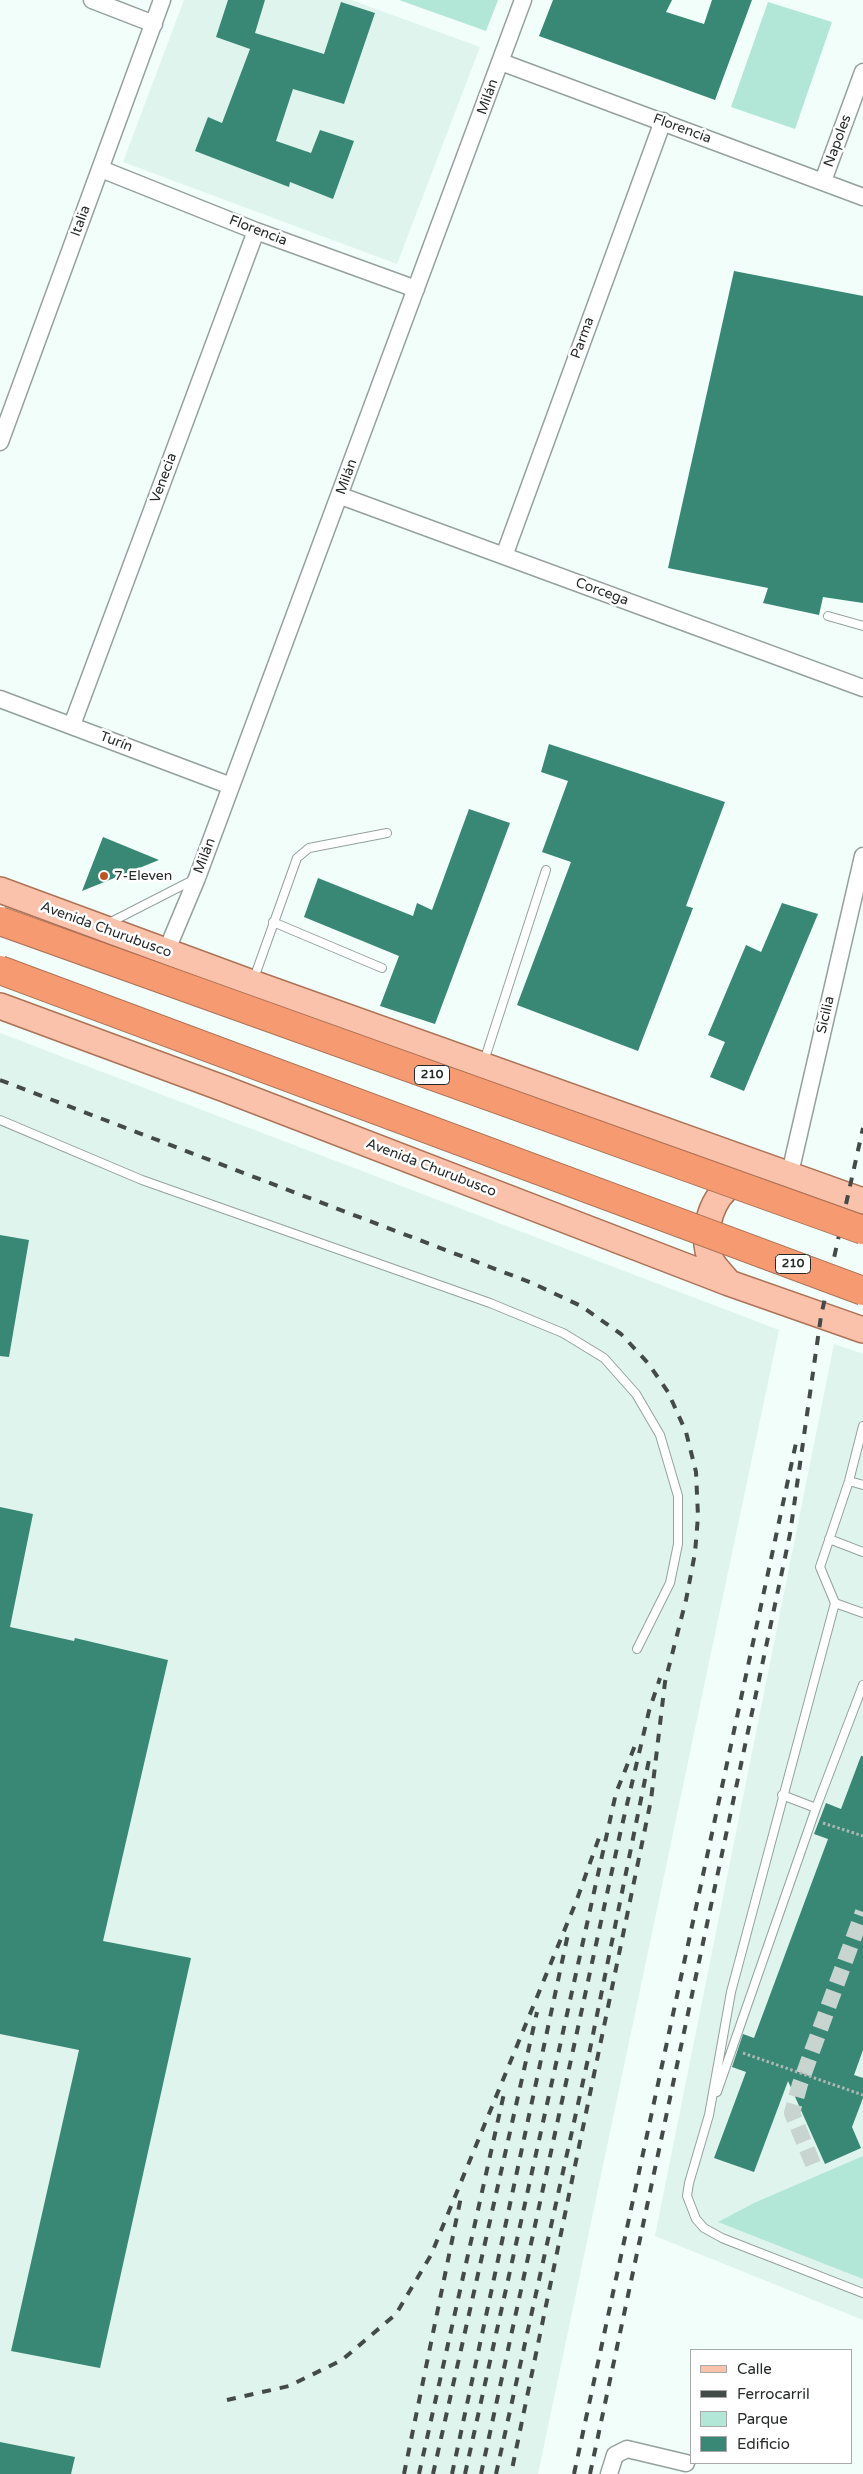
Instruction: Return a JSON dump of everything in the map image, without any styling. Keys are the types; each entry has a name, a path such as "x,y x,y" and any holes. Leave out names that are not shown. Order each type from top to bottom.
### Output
{"highway":[{"name":"Avenida Churubusco","path":"0,921 863,1230"},
{"name":"210","path":"0,970 863,1290"}],"main road":[{"name":"Avenida Churubusco","path":"0,890 98,928 863,1201"},
{"name":"Avenida Churubusco","path":"0,1006 226,1089 729,1283 863,1330"},
{"path":"729,1283 713,1263 707,1248 708,1224 713,1206 726,1189 748,1173 780,1170"}],"street":[{"path":"92,0 154,24"},
{"name":"Italia","path":"0,442 162,0"},
{"name":"Milán","path":"166,952 197,878 523,0"},
{"name":"Florencia","path":"501,62 863,197"},
{"name":"Napoles","path":"823,181 863,72"},
{"name":"Parma","path":"504,556 663,121"},
{"name":"Florencia","path":"101,169 256,231 416,289"},
{"name":"Venecia","path":"72,725 256,231"},
{"name":"Corcega","path":"340,496 863,688"},
{"name":"Turín","path":"0,698 231,786"},
{"name":"Sicilia","path":"780,1170 863,856"},
{"path":"609,2474 615,2455 627,2449 686,2463"}],"lane":[{"path":"828,616 863,626"},
{"path":"252,983 297,858 309,848 387,833"},
{"path":"483,1066 546,870"},
{"path":"98,928 197,878"},
{"path":"273,922 382,968"},
{"path":"0,1120 142,1180 490,1303 563,1333 604,1358 636,1394 660,1435 678,1496 678,1544 670,1583 637,1649"},
{"path":"709,2115 731,1992 782,1795 835,1603 820,1567 849,1480 863,1426"},
{"path":"849,1480 863,1485"},
{"path":"829,1539 863,1552"},
{"path":"835,1603 863,1613"},
{"path":"863,1685 816,1808 709,2115 689,2183 688,2196 696,2219 704,2228 722,2238 863,2293"},
{"path":"782,1795 816,1808"}],"path":[{"path":"819,1821 863,1836"},
{"path":"734,2049 863,2095"}],"shaded area":[{"path":"184,0 351,0 480,47 397,264 123,162"},
{"path":"0,1033 779,1330 538,2474 0,2474"},
{"path":"834,1344 863,1354 863,2320 655,2236"}],"green space":[{"path":"399,0 498,0 486,31"},
{"path":"768,2 832,22 795,129 731,107"},
{"path":"863,2156 863,2279 718,2222 754,2203"}],"building":[{"path":"228,0 265,0 255,33 324,54 341,2 375,13 344,104 293,89 276,141 311,153 320,130 354,141 333,199 290,182 289,187 195,151 208,117 222,123 250,49 216,37"},
{"path":"553,0 672,0 666,12 704,24 712,0 752,0 715,100 539,36"},
{"path":"734,271 863,296 863,603 823,597 819,615 763,603 768,588 668,568"},
{"path":"549,744 725,802 686,906 693,908 638,1051 517,1005 571,862 542,852 568,781 541,772"},
{"path":"469,809 510,823 435,1024 380,1006 399,956 304,917 318,878 413,916 417,903 432,910"},
{"name":"7-Eleven","path":"103,837 159,860 82,891"},
{"path":"782,903 818,914 744,1091 710,1077 725,1042 708,1035 746,945 761,952"},
{"path":"0,1235 29,1240 9,1357 0,1356"},
{"path":"0,1507 33,1514 10,1627 74,1641 75,1638 168,1660 103,1941 191,1958 100,2368 11,2351 79,2050 0,2034"},
{"path":"861,1756 863,1756 863,2050 854,2075 863,2078 863,2098 852,2127 861,2148 825,2164 788,2081 754,2172 714,2158 746,2072 732,2067 743,2034 754,2038 828,1839 814,1834 826,1803 841,1809"},
{"path":"0,2442 75,2457 71,2474 0,2474"}],"tunnel":[{"path":"813,2164 792,2113 800,2084 863,1912"}],"railway":[{"path":"0,1080 532,1283 581,1306 621,1334 648,1363 668,1392 686,1432 696,1472 698,1516 695,1553 686,1600 665,1682 651,1800 511,2474"},
{"path":"590,2474 790,1534 821,1316 863,1128"},
{"path":"574,2474 796,1443"},
{"path":"481,2474 620,1834 649,1711 660,1678"},
{"path":"465,2474 616,1793 636,1743"},
{"path":"496,2474 588,2059 650,1755"},
{"path":"227,2400 289,2386 342,2360 396,2314 431,2255 576,1902 600,1835"},
{"path":"452,2474 568,1934"},
{"path":"433,2474 537,2012"},
{"path":"419,2474 505,2089"},
{"path":"404,2474 462,2192"}],"place":[{"name":"7-Eleven","path":"104,876"}]}
